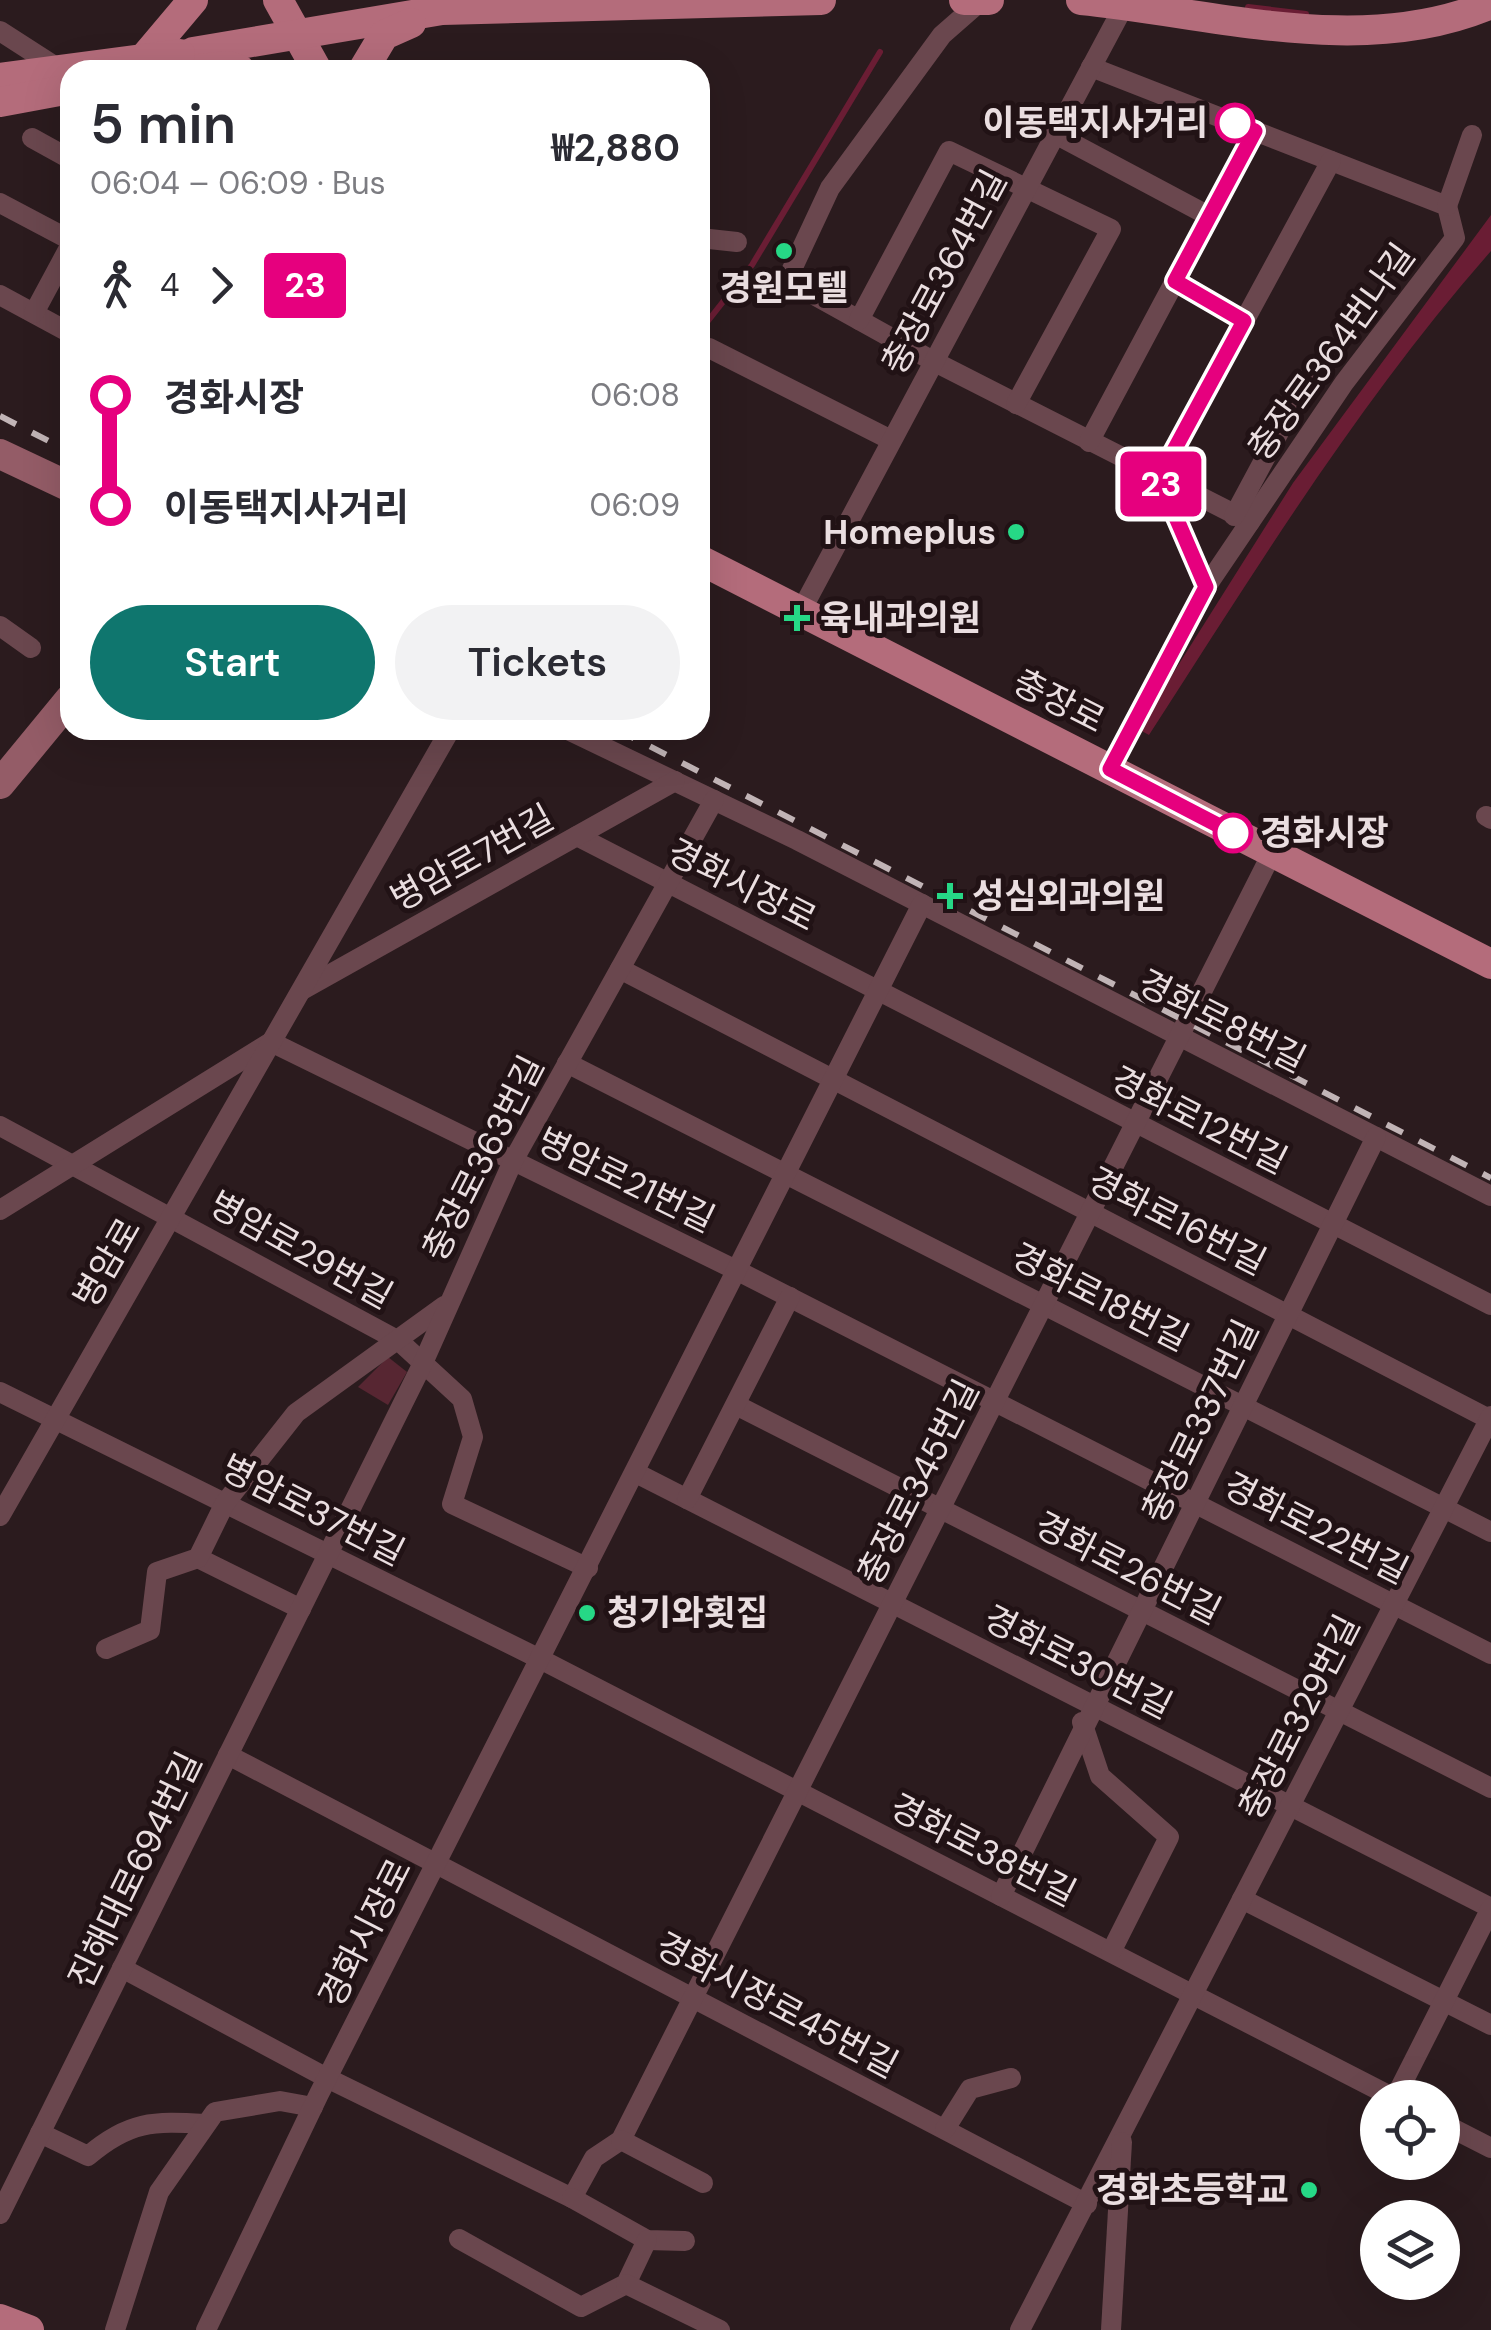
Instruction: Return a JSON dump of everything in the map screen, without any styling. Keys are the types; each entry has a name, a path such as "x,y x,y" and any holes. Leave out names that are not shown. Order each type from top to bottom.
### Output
{"main road":[{"path":"153,60 193,0"},
{"path":"278,0 311,60"},
{"path":"371,0 442,10"},
{"path":"196,60 294,32 442,10 821,0"},
{"path":"964,0 985,0"},
{"path":"1081,0 1126,2 1314,30 1411,27 1491,4"},
{"path":"369,60 384,35 442,10"},
{"path":"0,78 60,79"},
{"path":"0,102 60,81"},
{"name":"충장로","path":"710,565 1491,964"},
{"path":"0,2319 29,2330"}],"street":[{"path":"985,0 942,35 830,188 787,280 933,362 1242,520 1110,769"},
{"name":"충장로364번길","path":"801,611 1126,2"},
{"path":"0,31 60,75"},
{"name":"충장로364번나길","path":"1091,67 1447,206 1455,238 1242,520"},
{"path":"1089,442 1255,131"},
{"path":"1055,134 1210,216"},
{"path":"1447,206 1472,135"},
{"path":"32,138 60,154"},
{"path":"859,320 949,151 1110,229 1016,404"},
{"path":"1159,478 1331,161"},
{"path":"0,203 60,237"},
{"path":"710,239 737,242"},
{"path":"34,313 60,262"},
{"path":"1175,281 1244,321"},
{"path":"0,295 60,327"},
{"path":"710,349 892,440"},
{"name":"충장로364번나길","path":"1242,520 1308,378"},
{"path":"0,454 60,482"},
{"path":"1159,478 1206,587"},
{"path":"0,626 30,648"},
{"path":"0,784 60,711"},
{"name":"병암로","path":"0,1516 444,740"},
{"path":"589,740 922,904"},
{"name":"병암로7번길","path":"300,990 675,782"},
{"name":"충장로363번길","path":"328,1554 423,1363 446,1304 513,1161 714,800"},
{"name":"경화시장로","path":"577,836 878,992"},
{"name":"충장로345번길","path":"572,2198 594,2158 621,2140 1272,852"},
{"name":"경화시장로","path":"206,2330 312,2107 922,904"},
{"name":"경화로8번길","path":"922,904 1491,1196"},
{"path":"620,969 833,1081"},
{"name":"경화로12번길","path":"878,992 1491,1305"},
{"name":"병암로","path":"0,1210 271,1042"},
{"name":"병암로21번길","path":"271,1042 738,1270"},
{"path":"567,1063 786,1174"},
{"name":"경화로16번길","path":"833,1081 1490,1418"},
{"name":"병암로29번길","path":"0,1126 400,1341"},
{"name":"충장로337번길","path":"1002,1896 1376,1137"},
{"name":"경화로18번길","path":"786,1174 1491,1532"},
{"name":"경화로22번길","path":"738,1270 1491,1654"},
{"path":"687,1499 790,1297"},
{"path":"106,1648 150,1630 157,1572 198,1558 226,1503 296,1413 446,1304"},
{"path":"400,1341 462,1399 472,1437 452,1504 588,1568"},
{"name":"병암로37번길","path":"0,1392 542,1660"},
{"name":"경화로26번길","path":"736,1404 1491,1788"},
{"name":"충장로329번길","path":"1020,2330 1490,1418"},
{"name":"경화로30번길","path":"636,1474 1491,1908"},
{"name":"진해대로694번길","path":"0,2214 328,1554"},
{"path":"198,1558 301,1609"},
{"name":"경화로38번길","path":"542,1660 1360,2080"},
{"path":"1074,1696 1100,1776 1169,1837 1111,1952"},
{"name":"경화시장로45번길","path":"228,1755 1088,2204"},
{"path":"1242,1899 1491,2025"},
{"path":"1403,2080 1491,1908"},
{"path":"122,1968 327,2078 572,2198 647,2240 685,2241"},
{"path":"945,2129 970,2089 1011,2078"},
{"path":"115,2330 159,2192 215,2112 280,2102 312,2107"},
{"path":"40,2133 88,2156 109,2138 148,2121 205,2124"},
{"path":"1460,2132 1491,2148"},
{"path":"1111,2330 1122,2134"},
{"path":"621,2140 703,2183"},
{"path":"459,2239 582,2308 626,2284 647,2240"},
{"path":"626,2284 720,2330"}],"shaded area":[{"path":"1491,215 1491,251 1353,426 1149,735 1138,729 1293,483"},
{"path":"388,1357 407,1372 388,1405 358,1387"}],"waterway":[{"path":"1248,7 1306,14"},
{"path":"710,318 752,265 880,52"}],"railway":[{"path":"0,416 60,447"},
{"path":"637,740 1491,1178"}],"bus line":[{"name":"23","path":"1233,833 1110,769 1206,587 1159,478 1244,321 1175,281 1255,131 1235,123"}],"place":[{"name":"이동택지사거리","path":"1235,123"},
{"name":"경원모텔","path":"784,251"},
{"name":"Homeplus","path":"1016,532"},
{"name":"육내과의원","path":"797,618"},
{"name":"경화시장","path":"1233,833"},
{"name":"성심외과의원","path":"950,896"},
{"name":"청기와횟집","path":"587,1613"},
{"name":"경화초등학교","path":"1309,2190"}]}
